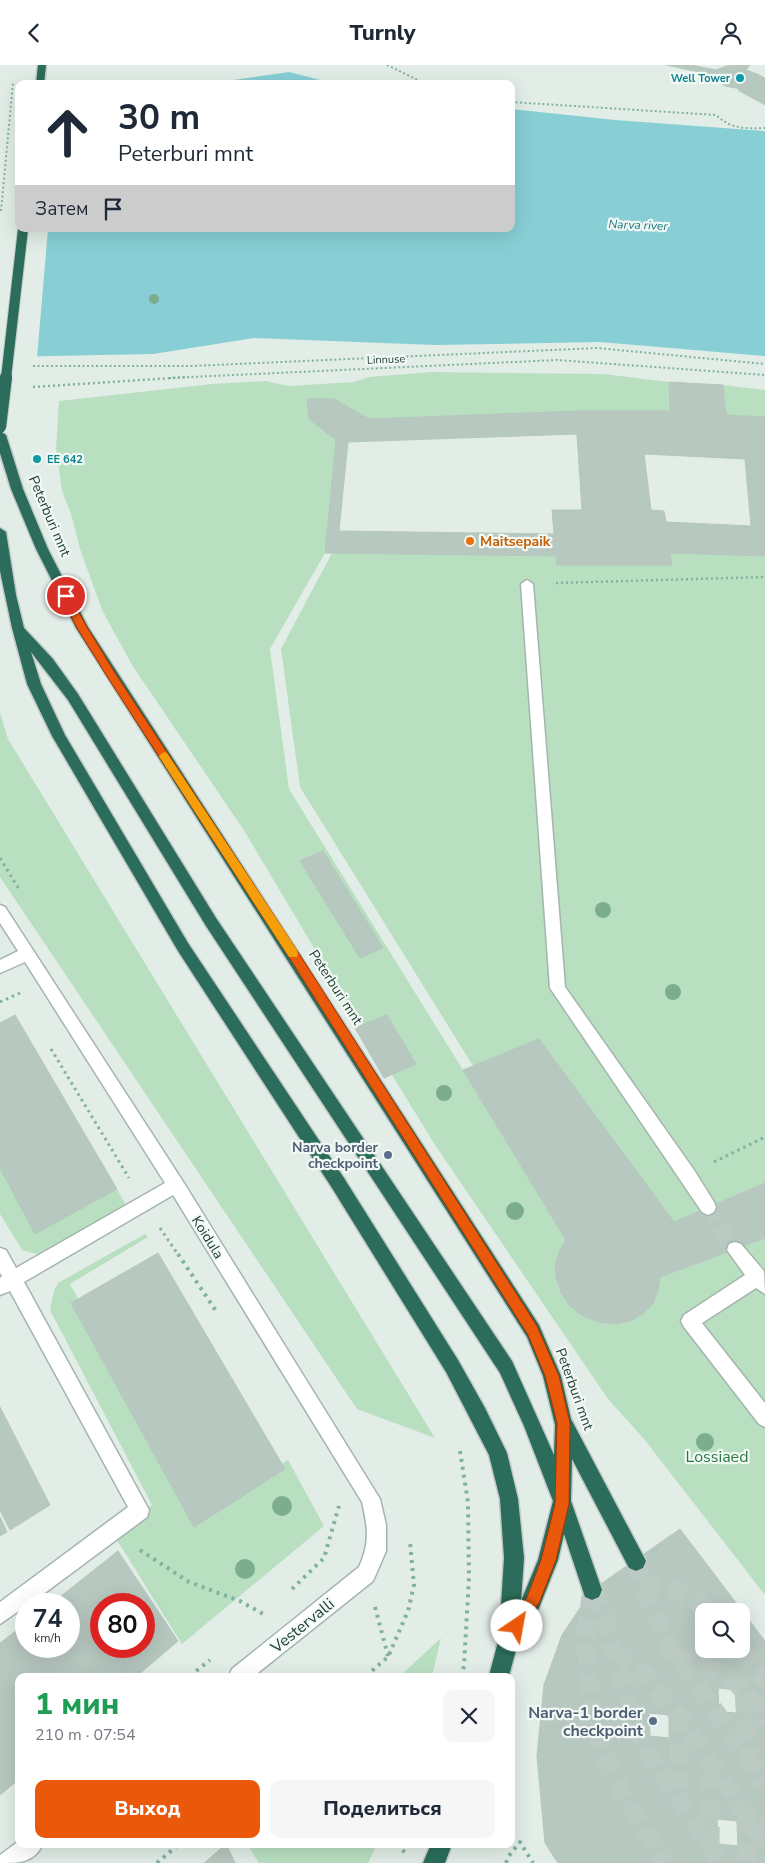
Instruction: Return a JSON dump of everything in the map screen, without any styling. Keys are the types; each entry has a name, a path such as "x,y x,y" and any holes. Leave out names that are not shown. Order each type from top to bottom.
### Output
{"highway":[{"path":"40,80 42,65"},
{"path":"0,427 23,232"},
{"name":"Peterburi mnt","path":"0,435 17,489 42,549 82,628 533,1331 552,1376 564,1423 636,1561"},
{"path":"0,532 10,595 34,685 59,737 183,947 338,1183 452,1366 498,1453 509,1499 514,1558 509,1638 500,1673"},
{"path":"18,628 48,662 73,697 212,922 506,1367 530,1414 592,1590"},
{"path":"509,1638 532,1601 548,1560 562,1504 564,1423"},
{"path":"434,1863 440,1848"}],"street":[{"path":"528,584 558,988 688,1175 708,1207"},
{"name":"Koidula","path":"0,911 176,1185 371,1499 377,1525 376,1551 366,1574"},
{"path":"0,967 27,954"},
{"path":"6,1283 176,1185"},
{"path":"735,1250 762,1281 690,1321 765,1418"},
{"path":"0,1256 6,1283 140,1510 0,1614"},
{"name":"Vestervalli","path":"243,1673 366,1574"},
{"path":"8,1863 27,1848"}],"path":[{"path":"387,65 418,80"},
{"path":"2,207 14,75"},
{"path":"515,102 716,115 725,124 742,129 765,128"},
{"path":"29,366 191,366 597,348 765,364"},
{"name":"Linnuse","path":"28,387 234,374 557,361 765,375"},
{"path":"528,584 765,577"},
{"path":"0,967 22,1002"},
{"path":"0,1002 18,994"},
{"path":"48,1044 144,1204 220,1319"},
{"path":"688,1175 765,1137"},
{"path":"456,1443 460,1451 468,1502 468,1577 464,1665 462,1673"},
{"path":"285,1596 324,1558 340,1500"},
{"path":"96,1543 134,1546 190,1582 240,1601 266,1615"},
{"path":"366,1574 388,1657 369,1673"},
{"path":"258,1621 272,1609"},
{"path":"194,1673 213,1658"},
{"path":"506,1863 508,1857 520,1842 533,1863"},
{"path":"157,1863 174,1848"}],"green space":[{"name":"Lossiaed","path":"432,372 603,374 669,382 670,411 369,419 307,399 309,419 336,440 325,553 270,649 289,789 566,1240 556,1258 555,1276 563,1297 571,1306 580,1314 590,1319 601,1323 615,1323 651,1303 658,1291 660,1277 765,1238 765,1595 644,1439 608,1399 435,1145 245,832 132,665 102,610 62,491 56,448 59,401 212,384 266,381 288,386 354,382 369,377"},
{"path":"723,385 765,390 765,417 726,415"},
{"path":"332,553 556,556 557,565 672,565 670,553 765,556 765,1183 674,1222 539,1039 473,1066 300,787 281,649"},
{"path":"0,713 8,739 435,1438 357,1409 0,877"},
{"path":"0,1163 39,1232 117,1189 128,1209 37,1254 22,1250 0,1214"},
{"path":"145,1234 148,1237 70,1284 196,1517 288,1460 324,1526 182,1644 155,1601 155,1593 150,1593 115,1537 152,1505 50,1310 54,1291 58,1283"},
{"path":"441,1638 433,1673 403,1673"},
{"path":"250,1848 375,1848 368,1863 259,1863"}],"water":[{"path":"289,72 320,80 234,80"},
{"name":"Narva river","path":"0,96 15,201 15,232 515,232 515,109 615,120 765,131 765,356 600,342 435,345 254,338 153,354 0,357"}],"pier":[{"path":"0,94 15,94 15,232 48,232 37,358 0,359"}],"building":[{"path":"666,65 691,65 716,70 727,66 729,70 718,76"},
{"path":"750,65 746,70 729,70 727,66"},
{"name":"Well Tower","path":"731,69 746,70 757,74 761,77 761,84 746,90 725,86 721,83 718,76"},
{"path":"757,74 765,78 765,105 738,90 757,87 762,81"},
{"path":"669,382 723,385 726,415 765,417 765,556 670,553 672,565 557,565 556,556 325,553 336,440 309,419 307,399 334,399 369,419 577,411 670,411","holes":["577,434 582,510 552,510 554,534 339,531 348,442","644,454 745,459 751,526 666,522 664,511 651,510"]},
{"path":"323,851 383,948 360,958 300,861"},
{"path":"15,1015 117,1189 35,1234 0,1168 0,1023"},
{"path":"387,1015 416,1064 384,1078 355,1028"},
{"path":"539,1039 674,1222 765,1183 765,1238 660,1277 658,1291 653,1303 644,1313 630,1321 614,1324 598,1322 583,1316 570,1306 561,1293 556,1279 555,1265 559,1252 566,1240 463,1070"},
{"path":"158,1253 285,1469 194,1527 71,1303"},
{"path":"0,1407 50,1505 10,1530 0,1510"},
{"path":"0,1517 7,1532 0,1536"},
{"name":"Narva-1 border checkpoint","path":"680,1529 736,1603 695,1603 695,1658 750,1658 750,1621 765,1641 765,1863 558,1863 545,1843 537,1756 544,1685 562,1635 592,1590"},
{"path":"118,1551 146,1593 90,1593 90,1658 155,1658 155,1606 178,1641 141,1673 15,1673 15,1782 0,1795 0,1643 15,1631 15,1658 80,1658 80,1593 65,1593"},
{"path":"718,1688 737,1690 738,1713 719,1712"},
{"path":"649,1713 669,1715 669,1738 650,1736"},
{"path":"717,1819 737,1821 738,1846 718,1844"},
{"path":"221,1848 228,1848 235,1863 204,1863"}],"tunnel":[{"path":"708,1207 735,1250"},
{"path":"636,1561 641,1583"},
{"path":"641,1583 678,1590 701,1603"},
{"path":"641,1583 664,1638 677,1657"},
{"path":"666,1863 623,1795 601,1748 591,1702 585,1639 592,1590 602,1610 640,1738 679,1799"},
{"path":"615,1651 645,1676 679,1715"},
{"path":"677,1657 709,1668 737,1683 744,1693"},
{"path":"677,1657 765,1783"},
{"path":"748,1658 765,1680"},
{"path":"744,1693 765,1722"},
{"path":"744,1693 749,1759"},
{"path":"679,1715 711,1762"},
{"path":"679,1715 679,1799"},
{"path":"710,1845 711,1762"},
{"path":"711,1762 765,1842"},
{"path":"679,1799 710,1845"},
{"path":"746,1814 747,1863"},
{"path":"710,1845 722,1863"}],"slow traffic":[{"path":"164,756 293,954"}],"place":[{"name":"Well Tower","path":"740,78"},
{"name":"EE 642","path":"37,459"},
{"name":"Maitsepaik","path":"470,541"},
{"name":"Narva border checkpoint","path":"388,1155"},
{"name":"Narva-1 border checkpoint","path":"653,1721"}],"route":[{"path":"66,596 82,628 296,958 533,1331 552,1376 564,1423 562,1504 548,1560 532,1601 517,1626"}]}
